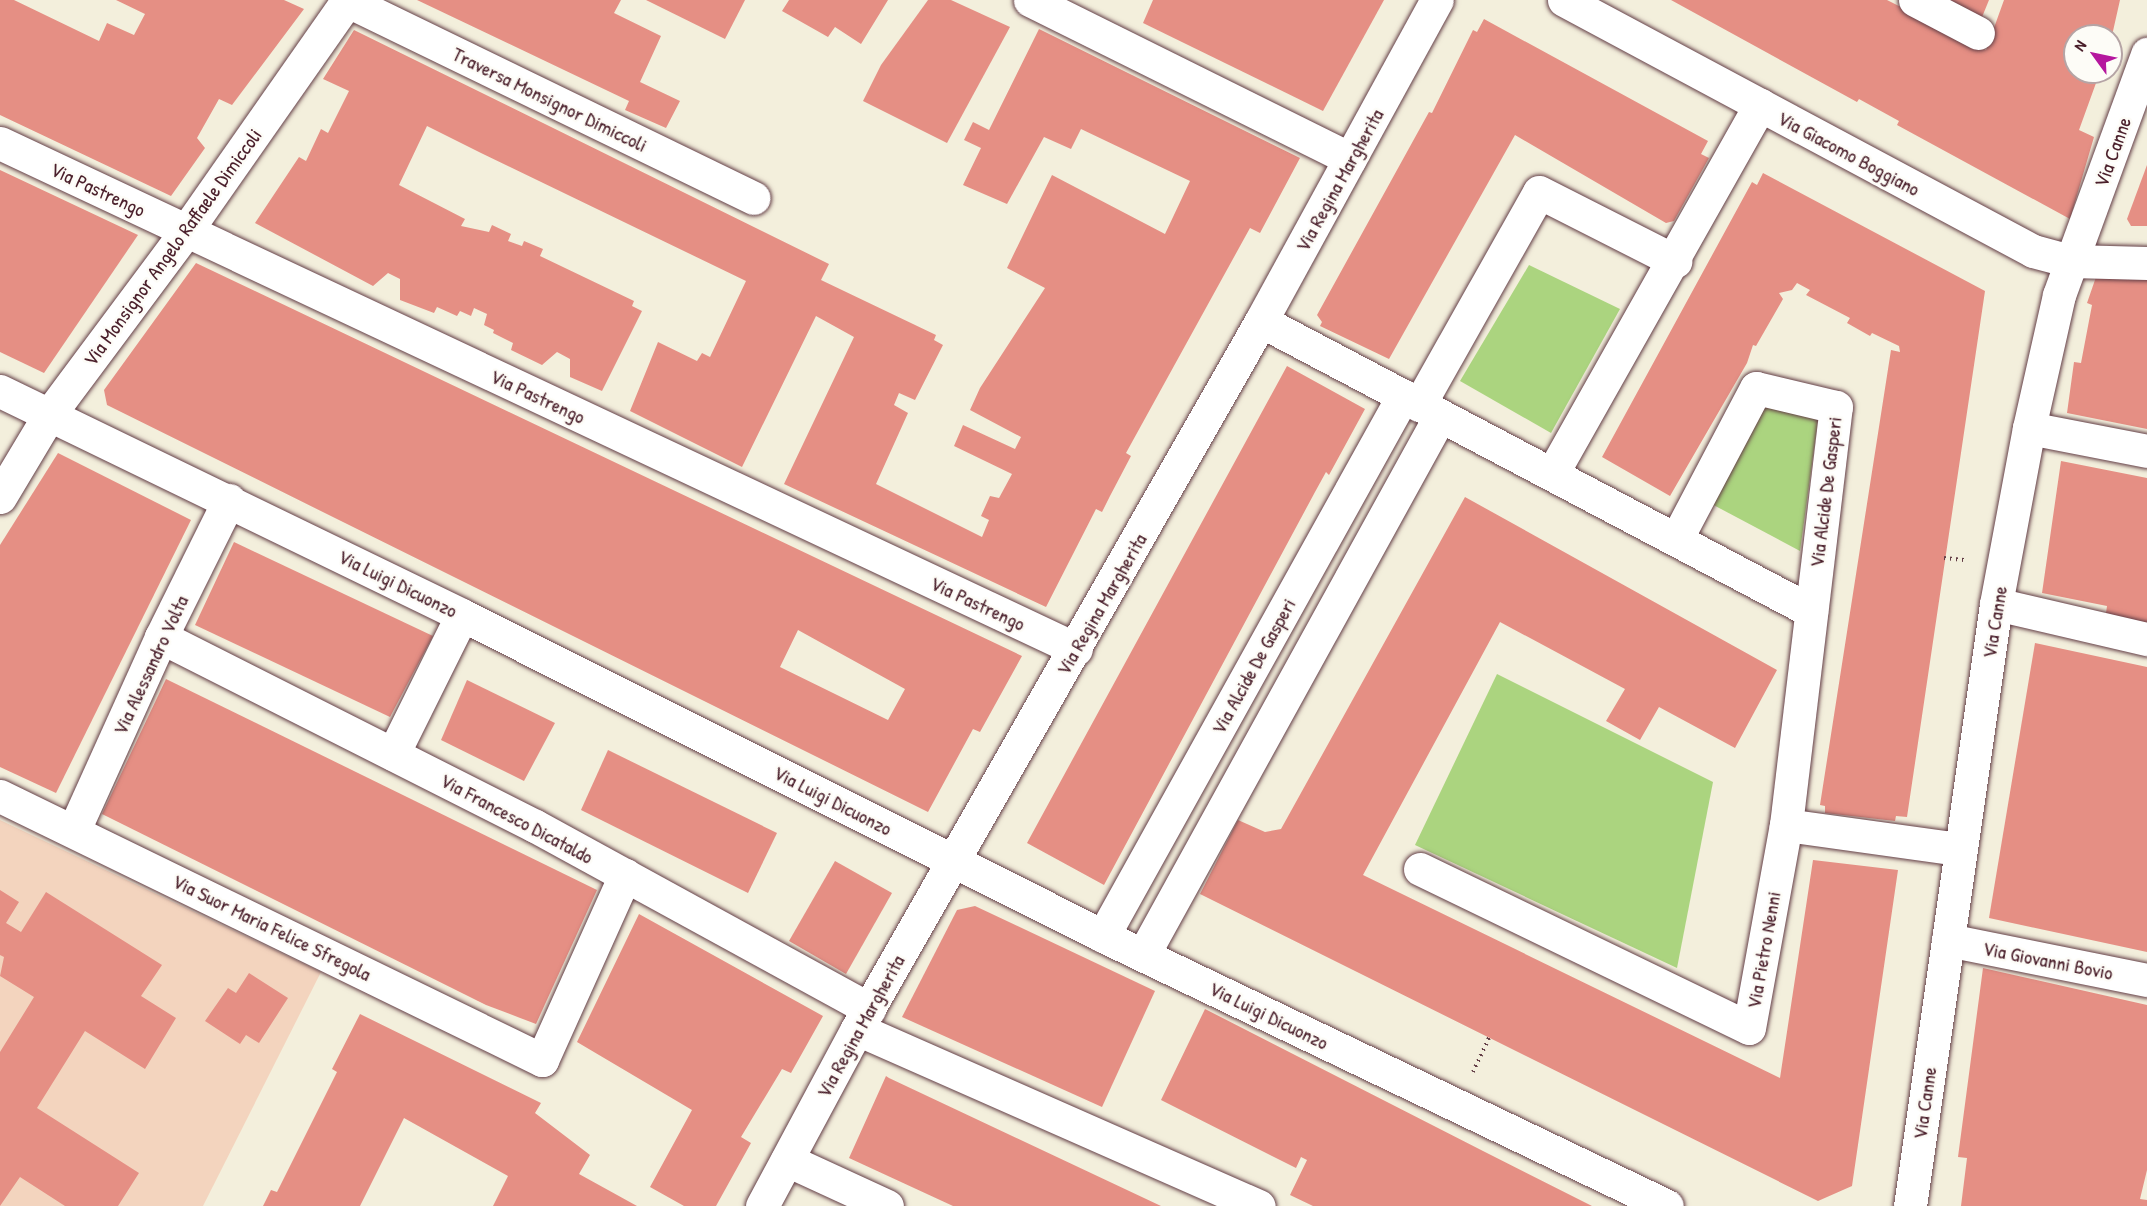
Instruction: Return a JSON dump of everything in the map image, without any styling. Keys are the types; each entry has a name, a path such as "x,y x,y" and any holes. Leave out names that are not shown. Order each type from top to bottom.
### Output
{"street":[{"name":"Traversa Monsignor Dimiccoli","path":"347,0 753,198"},
{"name":"Via Monsignor Angelo Raffaele Dimiccoli","path":"0,497 49,415 186,231 347,0"},
{"path":"1030,0 1350,159"},
{"name":"Via Regina Margherita","path":"762,1206 952,861 1076,650 1261,321 1437,0"},
{"name":"Via Giacomo Boggiano","path":"1564,0 2033,251 2071,261 2147,263"},
{"path":"1915,0 1978,33"},
{"name":"Via Canne","path":"1910,1206 1959,849 1996,604 2029,428 2059,295 2147,54"},
{"path":"1552,474 1675,261 1760,105"},
{"name":"Via Pastrengo","path":"0,143 1076,650"},
{"name":"Via Alcide De Gasperi","path":"1143,955 1421,406 1539,192 1675,261"},
{"path":"1261,321 1677,538 1811,611"},
{"name":"Via Alcide De Gasperi","path":"1677,538 1756,388 1836,407 1786,825"},
{"name":"Via Luigi Dicuonzo","path":"0,391 229,500 462,615 1103,936 1667,1206"},
{"name":"Via Alcide De Gasperi","path":"1103,936 1421,406"},
{"path":"2029,428 2147,451"},
{"name":"Via Alessandro Volta","path":"74,830 161,638 229,500"},
{"path":"1996,604 2147,639"},
{"path":"393,754 462,615"},
{"name":"Via Francesco Dicataldo","path":"161,638 393,754 625,875 863,1019 1259,1206"},
{"name":"Via Suor Maria Felice Sfregola","path":"0,796 74,830 542,1060 625,875"},
{"path":"1786,825 1959,849"},
{"name":"Via Pietro Nenni","path":"1420,869 1749,1028 1786,825"},
{"name":"Via Giovanni Bovio","path":"1948,940 2147,980"},
{"path":"787,1160 887,1206"}],"shaded area":[{"path":"0,820 321,972 203,1206 0,1206"}],"green space":[{"path":"1529,265 1620,309 1551,433 1460,381"},
{"path":"1764,403 1818,420 1800,551 1706,501"},
{"path":"1497,674 1713,782 1677,968 1415,845"}],"building":[{"path":"0,0 14,0 99,41 107,23 134,35 145,14 116,0 284,0 304,9 232,105 219,99 197,138 205,148 171,196 0,115"},
{"path":"417,0 621,0 614,13 661,36 640,82 680,101 666,128 625,110 629,101"},
{"path":"646,0 745,0 725,39"},
{"path":"789,0 888,0 861,44 835,27 828,37 782,11"},
{"path":"928,0 951,0 1010,27 947,143 863,101 881,65"},
{"path":"1153,0 1384,0 1323,111 1143,23"},
{"path":"1671,0 1887,0 1986,50 2004,0 2120,0 2115,24 2063,24 2063,84 2096,84 2079,130 2094,137 2070,219 1897,125 1899,121 1859,99 1857,102"},
{"path":"1938,0 1989,0 1980,22"},
{"path":"1484,19 1708,141 1701,154 1709,158 1674,221 1666,223 1515,135 1389,359 1320,326 1322,322 1317,315 1429,112 1432,113 1473,30 1477,32"},
{"path":"1039,29 1300,158 1260,233 1250,228 1126,453 1131,456 1102,512 1096,509 1046,607 784,484 854,337 816,316 742,467 630,411 658,342 697,361 702,353 710,357 746,281 427,126 399,185 465,219 461,226 489,232 492,225 511,234 508,241 522,246 524,241 543,249 540,256 634,301 632,306 642,311 602,391 570,377 570,359 557,352 542,365 511,350 513,343 493,333 494,330 484,325 487,314 474,308 471,316 460,311 457,316 437,307 434,313 400,300 400,279 388,273 373,286 255,223 299,157 306,161 321,129 328,133 349,91 323,79 354,30 829,264 821,280 936,335 934,340 943,345 915,400 899,393 894,405 908,413 876,484 982,537 989,520 981,516 990,496 999,498 1012,474 954,446 963,425 1015,449 1021,437 970,410 980,388 1045,288 1007,268 1052,175 1165,234 1190,181 1081,129 1071,149 1044,137 1007,204 963,185 981,148 964,140 973,122 989,130"},
{"path":"2147,165 2147,226 2131,226 2127,219"},
{"path":"0,170 138,235 44,373 0,352"},
{"path":"1763,173 1985,291 1907,817 1896,816 1895,821 1825,813 1825,806 1820,805 1891,350 1900,352 1899,346 1872,333 1870,336 1847,323 1850,318 1806,295 1810,290 1797,283 1792,290 1779,293 1783,299 1756,346 1753,345 1747,363 1670,496 1602,457 1752,182 1757,185"},
{"path":"196,263 1022,656 980,732 973,729 928,812 107,405 104,390","holes":["798,630 905,689 888,720 780,667"]},
{"path":"2096,277 2147,277 2147,429 2067,413 2074,362 2081,363 2092,305 2087,303"},
{"path":"1287,366 1365,409 1329,475 1326,472 1315,492 1104,885 1027,843"},
{"path":"58,453 191,520 56,793 0,767 0,545"},
{"path":"2061,461 2147,478 2147,624 2106,613 2107,606 2042,593"},
{"path":"1465,497 1777,670 1735,748 1659,707 1640,740 1606,721 1625,689 1500,622 1363,875 1780,1078 1813,860 1898,870 1852,1186 1818,1201 1200,894 1238,820 1265,832 1281,829"},
{"path":"234,542 433,636 390,717 195,625"},
{"path":"2035,643 2147,667 2147,952 1989,918"},
{"path":"166,679 597,890 536,1024 486,1005 102,814"},
{"path":"467,680 555,723 524,781 441,740"},
{"path":"608,750 777,833 748,893 581,810"},
{"path":"835,861 892,893 846,974 789,941"},
{"path":"0,890 19,902 6,923 21,932 46,892 162,965 141,996 176,1018 145,1069 85,1031 37,1108 139,1173 118,1206 65,1206 20,1177 0,1206 0,1052 34,997 0,976 4,957 0,955"},
{"path":"975,906 1155,991 1102,1107 902,1017 957,910"},
{"path":"639,914 823,1016 791,1073 782,1069 741,1137 751,1143 716,1206 684,1206 650,1187 692,1110 577,1042"},
{"path":"1983,968 2147,1005 2147,1170 2140,1199 2147,1200 2147,1206 1961,1206 1967,1158 1958,1157"},
{"path":"249,973 288,998 259,1043 246,1035 240,1044 205,1021 228,988 236,993"},
{"path":"1205,1009 1592,1206 1313,1206 1290,1195 1307,1160 1301,1157 1296,1168 1161,1100"},
{"path":"360,1014 541,1103 535,1113 590,1155 579,1174 637,1206 493,1206 508,1176 404,1118 360,1206 263,1206 271,1190 277,1192 337,1072 332,1069"},
{"path":"886,1076 1161,1206 953,1206 849,1158"}]}
